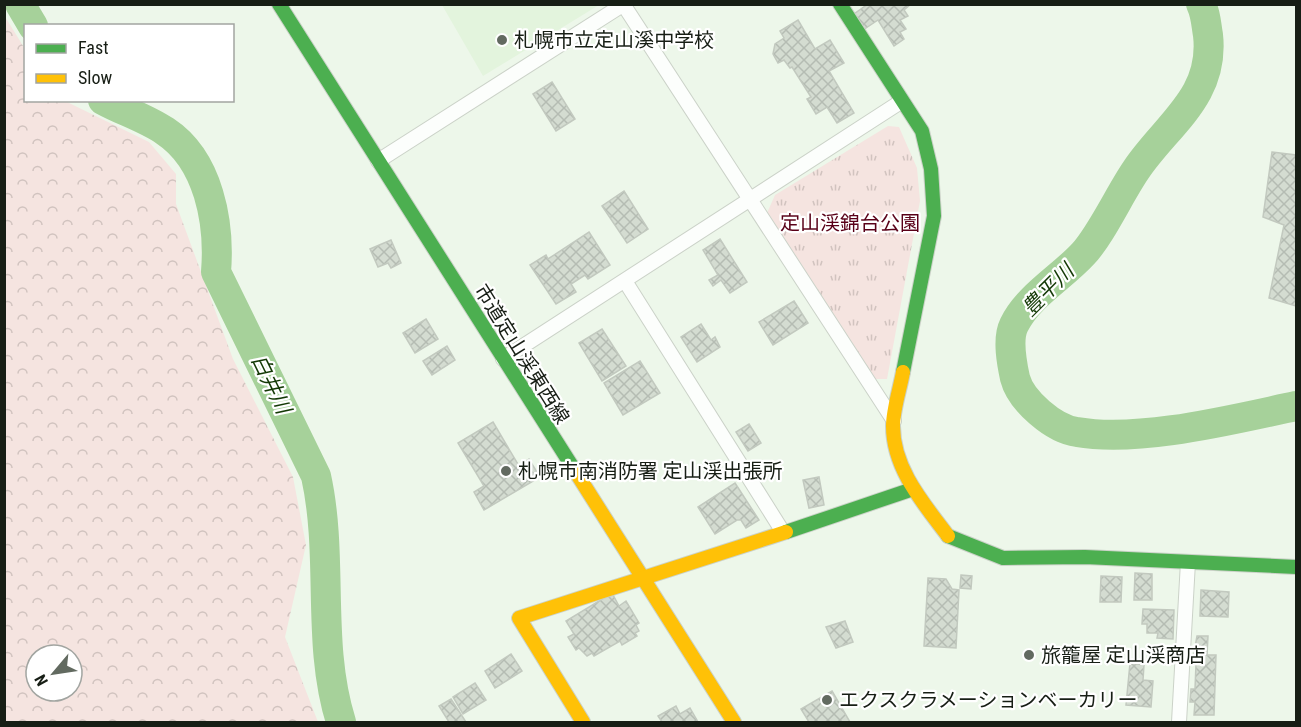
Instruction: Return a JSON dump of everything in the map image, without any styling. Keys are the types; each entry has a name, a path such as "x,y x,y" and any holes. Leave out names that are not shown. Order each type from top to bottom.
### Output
{"street":[{"name":"市道定山渓東西線","path":"279,4 734,723"},
{"path":"840,4 922,131 932,169 934,216 894,421 896,453 913,489 950,538 1003,558 1085,557 1296,567"},
{"path":"378,161 624,5 894,421"},
{"path":"503,359 902,101"},
{"path":"625,281 783,532"},
{"path":"583,723 519,618 642,580 913,489"},
{"path":"1179,723 1188,562"}],"shaded area":[{"name":"札幌市立定山溪中学校","path":"442,5 599,5 483,76"}],"green space":[{"path":"4,15 24,47 24,102 67,102 149,142 176,174 176,204 233,359 293,477 306,545 285,637 318,722 5,722"},
{"name":"定山渓錦台公園","path":"888,126 899,127 917,168 920,201 887,379 873,379 767,213 775,195"}],"building":[{"path":"868,4 911,4 904,10 908,16 900,20 906,29 900,32 904,39 894,46 878,20 863,30 854,14"},
{"path":"798,20 815,49 830,40 844,63 829,71 854,113 837,123 827,107 816,114 807,99 811,97 792,67 790,68 784,60 778,63 773,54 775,44 784,38 780,31"},
{"path":"552,82 575,119 556,131 533,94"},
{"path":"1272,152 1296,155 1296,306 1269,298 1284,225 1263,217"},
{"path":"624,191 648,229 627,243 602,206"},
{"path":"589,232 610,265 588,279 585,275 571,284 576,292 556,304 530,265 546,255 548,259"},
{"path":"720,239 747,282 730,293 721,280 713,286 709,280 718,275 703,250"},
{"path":"391,240 401,263 391,268 388,263 378,267 370,249"},
{"path":"794,301 808,323 773,345 759,322"},
{"path":"426,319 438,339 415,353 403,333"},
{"path":"701,324 711,340 715,337 720,347 697,362 681,337"},
{"path":"602,329 626,366 602,381 579,343"},
{"path":"447,346 455,360 432,375 423,361"},
{"path":"640,361 660,393 623,415 604,383"},
{"name":"札幌市南消防署 定山渓出張所","path":"493,422 519,466 529,459 540,477 484,510 474,492 484,486 458,443"},
{"path":"749,424 761,443 748,451 736,432"},
{"path":"819,477 824,505 809,508 803,480"},
{"path":"735,483 759,520 746,528 741,520 737,520 715,534 698,507"},
{"path":"1135,573 1152,574 1152,600 1134,600"},
{"path":"961,575 972,576 971,589 960,588"},
{"path":"1101,576 1122,577 1121,602 1100,602"},
{"path":"928,578 946,579 952,589 959,590 956,648 924,646"},
{"path":"1201,590 1229,592 1228,617 1200,616"},
{"path":"612,593 619,606 626,601 639,623 636,625 639,631 635,633 637,636 622,645 620,641 594,656 592,653 587,656 579,648 576,650 568,637 574,634 566,621"},
{"path":"1143,609 1174,610 1173,639 1157,638 1158,633 1147,633 1147,624 1142,624"},
{"path":"845,621 853,642 836,648 826,627"},
{"path":"1197,636 1208,636 1207,655 1216,655 1214,715 1194,715 1195,702 1190,702 1191,689 1195,689 1196,664 1192,664"},
{"path":"511,654 522,671 495,688 485,671"},
{"path":"1130,663 1144,665 1143,680 1153,681 1151,707 1126,705"},
{"path":"475,683 486,700 463,714 453,697"},
{"name":"エクスクラメーションベーカリー","path":"832,691 850,722 809,722 801,709"},
{"path":"451,699 466,722 449,722 439,706"},
{"path":"676,706 680,714 690,708 698,722 662,722 658,716"}],"waterway":[{"name":"白井川","path":"20,4 32,24"},
{"name":"豊平川","path":"1201,4 1208,35 1208,57 1204,76 1196,93 1186,109 1136,170 1090,246 1036,296 1020,315 1011,337 1015,378 1018,387 1031,404 1058,426 1077,432 1102,435 1187,428 1296,406"},
{"name":"白井川","path":"107,102 165,131 180,143 202,175 216,233 216,272 316,476 324,538 329,662 333,692 341,722"}],"traffic: fast":[{"path":"279,4 577,474"},
{"path":"840,4 922,131 931,169 934,216 903,372"},
{"path":"786,532 913,489"},
{"path":"948,536 1003,558 1085,557 1296,567"}],"traffic: slow":[{"path":"903,372 893,419 894,442 898,457 912,485 948,536"},
{"path":"577,474 734,722"},
{"path":"583,722 519,618 786,532"}],"place":[{"name":"札幌市立定山溪中学校","path":"502,40"},
{"name":"札幌市南消防署 定山渓出張所","path":"506,471"},
{"name":"旅籠屋 定山渓商店","path":"1029,655"},
{"name":"エクスクラメーションベーカリー","path":"827,700"}]}
